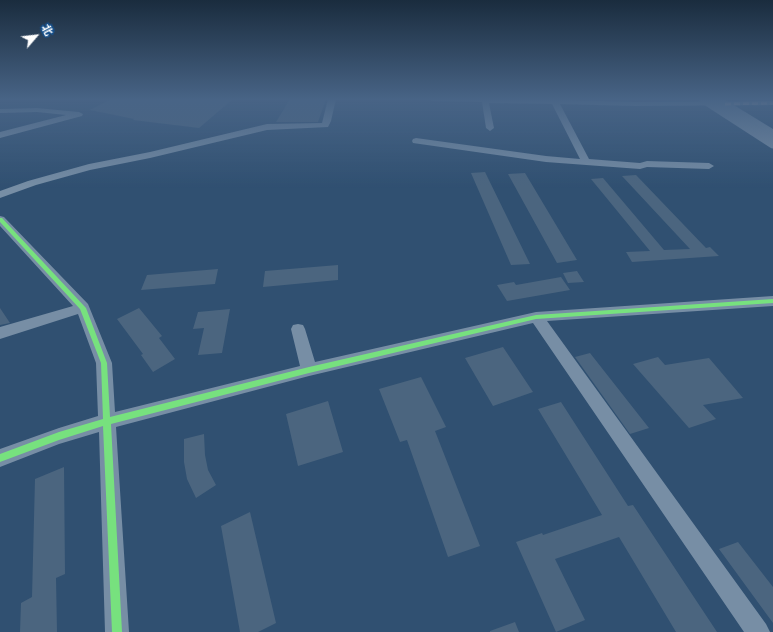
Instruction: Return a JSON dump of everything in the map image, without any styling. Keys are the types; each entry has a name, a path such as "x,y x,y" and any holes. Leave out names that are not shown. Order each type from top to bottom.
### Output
{"main road":[{"path":"748,128 773,147"},
{"path":"752,128 773,143"},
{"path":"758,128 773,137"},
{"path":"763,128 773,134"}],"street":[{"path":"0,135 24,128"},
{"path":"0,195 90,167 150,155 261,128"},
{"path":"569,128 586,162"},
{"path":"416,141 546,159 640,166 647,164 709,166"},
{"path":"0,219 83,308 104,363 116,632"},
{"path":"0,458 59,436 106,422 308,370 536,317 773,301"},
{"path":"0,332 83,308"},
{"path":"536,317 758,632"},
{"path":"298,329 308,370"}],"building":[{"path":"485,172 530,264 511,265 471,173"},
{"path":"525,173 577,260 557,263 508,174"},
{"path":"636,175 706,248 710,247 719,256 632,262 626,252 650,251 591,179 603,178 664,250 690,249 622,176"},
{"path":"338,265 338,280 263,287 265,271"},
{"path":"218,269 215,284 141,290 147,275"},
{"path":"577,271 584,282 568,283 563,273"},
{"path":"561,277 570,290 507,301 497,285 514,282 516,285"},
{"path":"0,308 10,323 0,325"},
{"path":"139,308 162,336 159,338 175,359 153,372 141,355 143,354 117,319"},
{"path":"230,309 222,353 198,355 204,328 193,329 198,312"},
{"path":"503,347 533,392 493,406 465,358"},
{"path":"590,353 649,428 630,434 575,357"},
{"path":"658,357 665,365 709,358 743,398 703,405 716,419 689,428 633,364"},
{"path":"421,377 446,427 435,431 480,546 448,557 407,440 400,442 379,389"},
{"path":"328,401 343,452 298,466 286,414"},
{"path":"561,402 628,506 633,505 717,632 676,632 619,537 555,559 585,620 556,632 516,542 542,533 543,535 602,515 538,409"},
{"path":"204,434 205,455 208,470 216,485 196,498 187,479 184,462 184,439"},
{"path":"64,467 65,574 56,578 57,632 20,632 21,603 32,597 35,479"},
{"path":"250,512 276,623 258,632 240,632 221,526"},
{"path":"738,542 773,587 773,623 719,549"},
{"path":"515,622 519,632 490,632 490,631"}],"cycle path":[{"path":"0,219 83,308 104,363 117,632"},
{"path":"0,458 59,436 105,422 309,370 536,317 773,301"}]}
